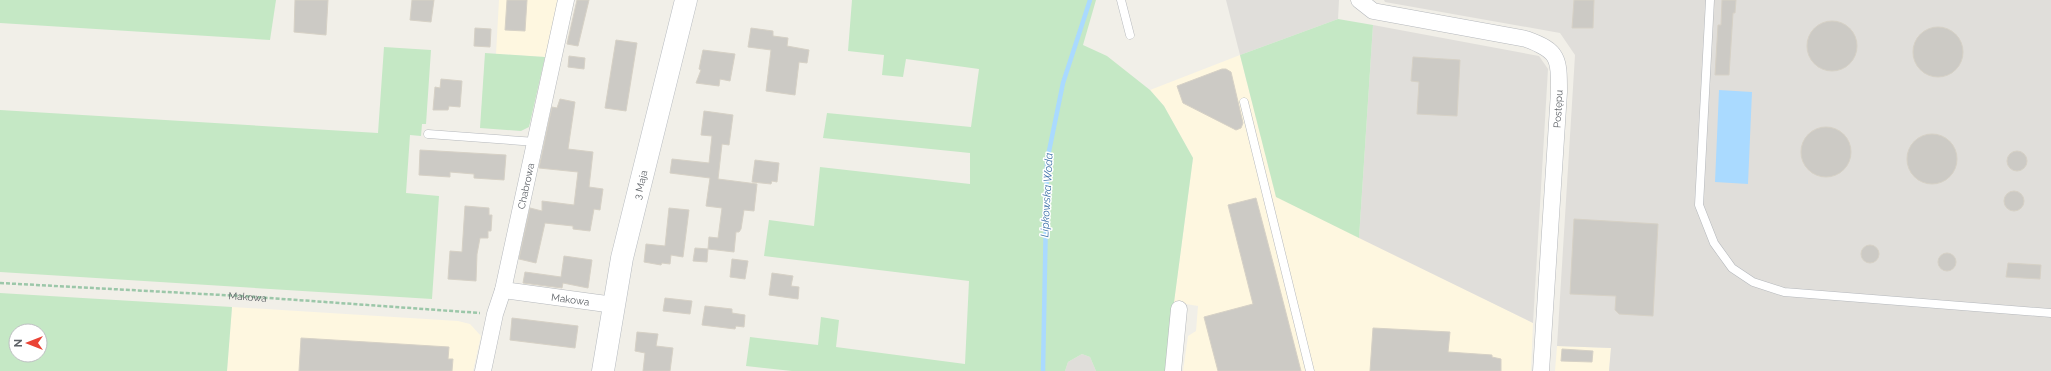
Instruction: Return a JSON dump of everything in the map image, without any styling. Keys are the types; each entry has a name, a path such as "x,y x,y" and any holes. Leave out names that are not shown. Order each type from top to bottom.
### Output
{"main road":[{"name":"3 Maja","path":"603,371 622,258 686,0"}],"street":[{"name":"Chabrowa","path":"483,371 495,314 503,290 566,0"},
{"name":"Postępu","path":"1359,0 1373,12 1526,39 1545,46 1555,57 1559,70 1559,92 1541,371"},
{"name":"Makowa","path":"503,290 614,305"},
{"path":"1173,371 1179,309"}],"lane":[{"path":"1121,0 1130,35"},
{"path":"1710,0 1698,205 1714,243 1732,268 1753,282 1784,292 2051,313"},
{"path":"1244,102 1310,371"},
{"path":"428,134 536,142"}],"path":[{"name":"Makowa","path":"0,283 249,297 495,314"}],"shaded area":[{"path":"499,0 559,0 545,57 496,54"},
{"path":"1226,0 1339,0 1338,19 1240,55"},
{"path":"1384,0 2051,0 2051,371 1609,371 1611,348 1557,346 1575,55 1560,33 1385,2"},
{"path":"1373,25 1539,56 1548,69 1533,323 1359,238"},
{"path":"1240,55 1276,196 1533,323 1531,371 1183,371 1188,336 1196,331 1198,306 1174,302 1193,158 1164,106 1150,90"},
{"path":"232,307 458,321 470,324 481,336 473,371 227,371"},
{"path":"1557,346 1611,348 1609,371 1555,371"},
{"path":"1082,354 1090,357 1096,371 1065,371 1068,362"}],"green space":[{"path":"0,0 276,0 270,40 0,23"},
{"path":"852,0 1096,0 1083,45 1107,56 1150,90 1164,106 1193,158 1165,371 1096,371 1090,357 1082,354 1068,362 1065,371 792,371 746,366 750,337 818,345 821,317 839,320 836,347 965,364 969,281 764,256 769,220 814,226 820,167 970,184 970,153 823,138 827,113 971,127 979,69 906,59 903,77 882,75 884,55 848,51"},
{"path":"1338,19 1373,25 1359,238 1276,197 1240,55"},
{"path":"384,47 431,50 426,124 422,124 421,136 410,135 406,193 439,196 432,299 0,272 0,110 378,133"},
{"path":"485,53 545,57 529,127 521,131 480,128"},
{"path":"0,293 232,307 227,371 0,371"}],"water":[{"path":"1719,90 1752,92 1748,184 1715,182"}],"building":[{"path":"295,0 328,0 326,35 294,32"},
{"path":"412,0 434,0 431,22 410,20"},
{"path":"507,0 527,0 525,31 505,30"},
{"path":"577,0 589,0 578,46 567,44"},
{"path":"1574,0 1594,0 1593,28 1572,28"},
{"path":"1722,0 1736,0 1735,13 1733,13 1729,75 1715,75 1718,25 1721,25"},
{"path":"1827,21 1837,21 1850,28 1857,41 1857,51 1850,64 1837,71 1827,71 1818,67 1811,60 1807,51 1807,41 1811,32 1818,25"},
{"path":"1933,27 1943,27 1956,34 1963,47 1963,57 1956,70 1943,77 1933,77 1924,73 1917,66 1913,57 1913,47 1917,38 1924,31"},
{"path":"475,28 491,29 490,47 474,46"},
{"path":"751,28 773,31 773,36 788,38 787,46 809,50 807,63 799,62 795,95 766,91 771,50 748,47"},
{"path":"616,40 637,43 626,111 605,108"},
{"path":"703,50 735,54 730,81 720,79 719,86 696,83 701,70 699,69"},
{"path":"569,56 585,58 584,69 568,67"},
{"path":"1413,57 1460,60 1457,116 1417,114 1419,82 1411,81"},
{"path":"1222,69 1226,69 1231,72 1243,123 1241,128 1236,130 1183,103 1177,86"},
{"path":"441,79 462,81 460,107 449,106 448,110 433,110 435,87 440,88"},
{"path":"560,99 575,102 568,149 593,152 589,187 603,189 600,210 594,209 590,231 573,229 573,226 545,223 536,263 519,259 530,208 542,211 542,201 574,205 578,172 539,168 552,107 557,108"},
{"path":"704,111 733,115 729,145 722,144 718,179 757,184 754,211 744,210 741,229 739,232 736,232 734,252 708,249 709,237 718,238 722,208 706,206 710,178 670,173 672,159 709,163 712,136 701,135"},
{"path":"1821,127 1831,127 1844,134 1851,147 1851,157 1844,170 1831,177 1821,177 1812,173 1805,166 1801,157 1801,147 1805,138 1812,131"},
{"path":"1927,134 1937,134 1950,141 1957,154 1957,164 1950,177 1937,184 1927,184 1918,180 1911,173 1907,164 1907,154 1911,145 1918,138"},
{"path":"420,150 506,155 504,180 474,178 474,174 450,172 450,177 419,175"},
{"path":"2017,151 2024,154 2027,161 2024,168 2017,171 2010,168 2007,161 2010,154"},
{"path":"755,160 779,163 777,182 772,181 771,184 752,182"},
{"path":"2014,191 2021,194 2024,201 2021,208 2014,211 2007,208 2004,201 2007,194"},
{"path":"1256,198 1301,371 1218,371 1212,348 1204,317 1253,304 1228,205"},
{"path":"465,206 489,208 489,215 492,215 491,231 488,231 488,238 480,238 477,254 476,281 448,279 450,251 462,252"},
{"path":"669,208 689,210 683,257 671,255 670,264 662,263 661,265 644,262 646,244 665,246"},
{"path":"1574,219 1658,224 1653,316 1619,314 1615,310 1616,296 1570,294"},
{"path":"1870,245 1876,248 1879,254 1876,260 1870,263 1864,260 1861,254 1864,248"},
{"path":"695,248 708,249 707,262 693,261"},
{"path":"1947,253 1953,256 1956,262 1953,268 1947,271 1941,268 1938,262 1941,256"},
{"path":"564,256 592,260 588,288 563,283 562,288 523,283 525,272 561,277"},
{"path":"732,259 748,261 745,279 730,277"},
{"path":"2008,263 2041,265 2040,279 2006,277"},
{"path":"772,273 793,276 791,286 799,287 798,299 769,295"},
{"path":"665,298 692,301 690,314 663,311"},
{"path":"705,306 732,309 732,313 745,315 744,327 736,326 735,329 702,325"},
{"path":"512,318 578,326 575,348 510,340"},
{"path":"1373,328 1450,332 1448,352 1492,355 1492,357 1501,359 1501,371 1370,371"},
{"path":"637,332 658,334 656,346 673,348 670,371 643,371 645,353 635,351"},
{"path":"301,338 449,347 448,359 453,359 452,371 299,371"},
{"path":"1562,349 1593,351 1592,362 1561,361"}],"waterway":[{"name":"Lipkowska Woda","path":"1043,371 1047,161 1063,83 1090,0"}]}
